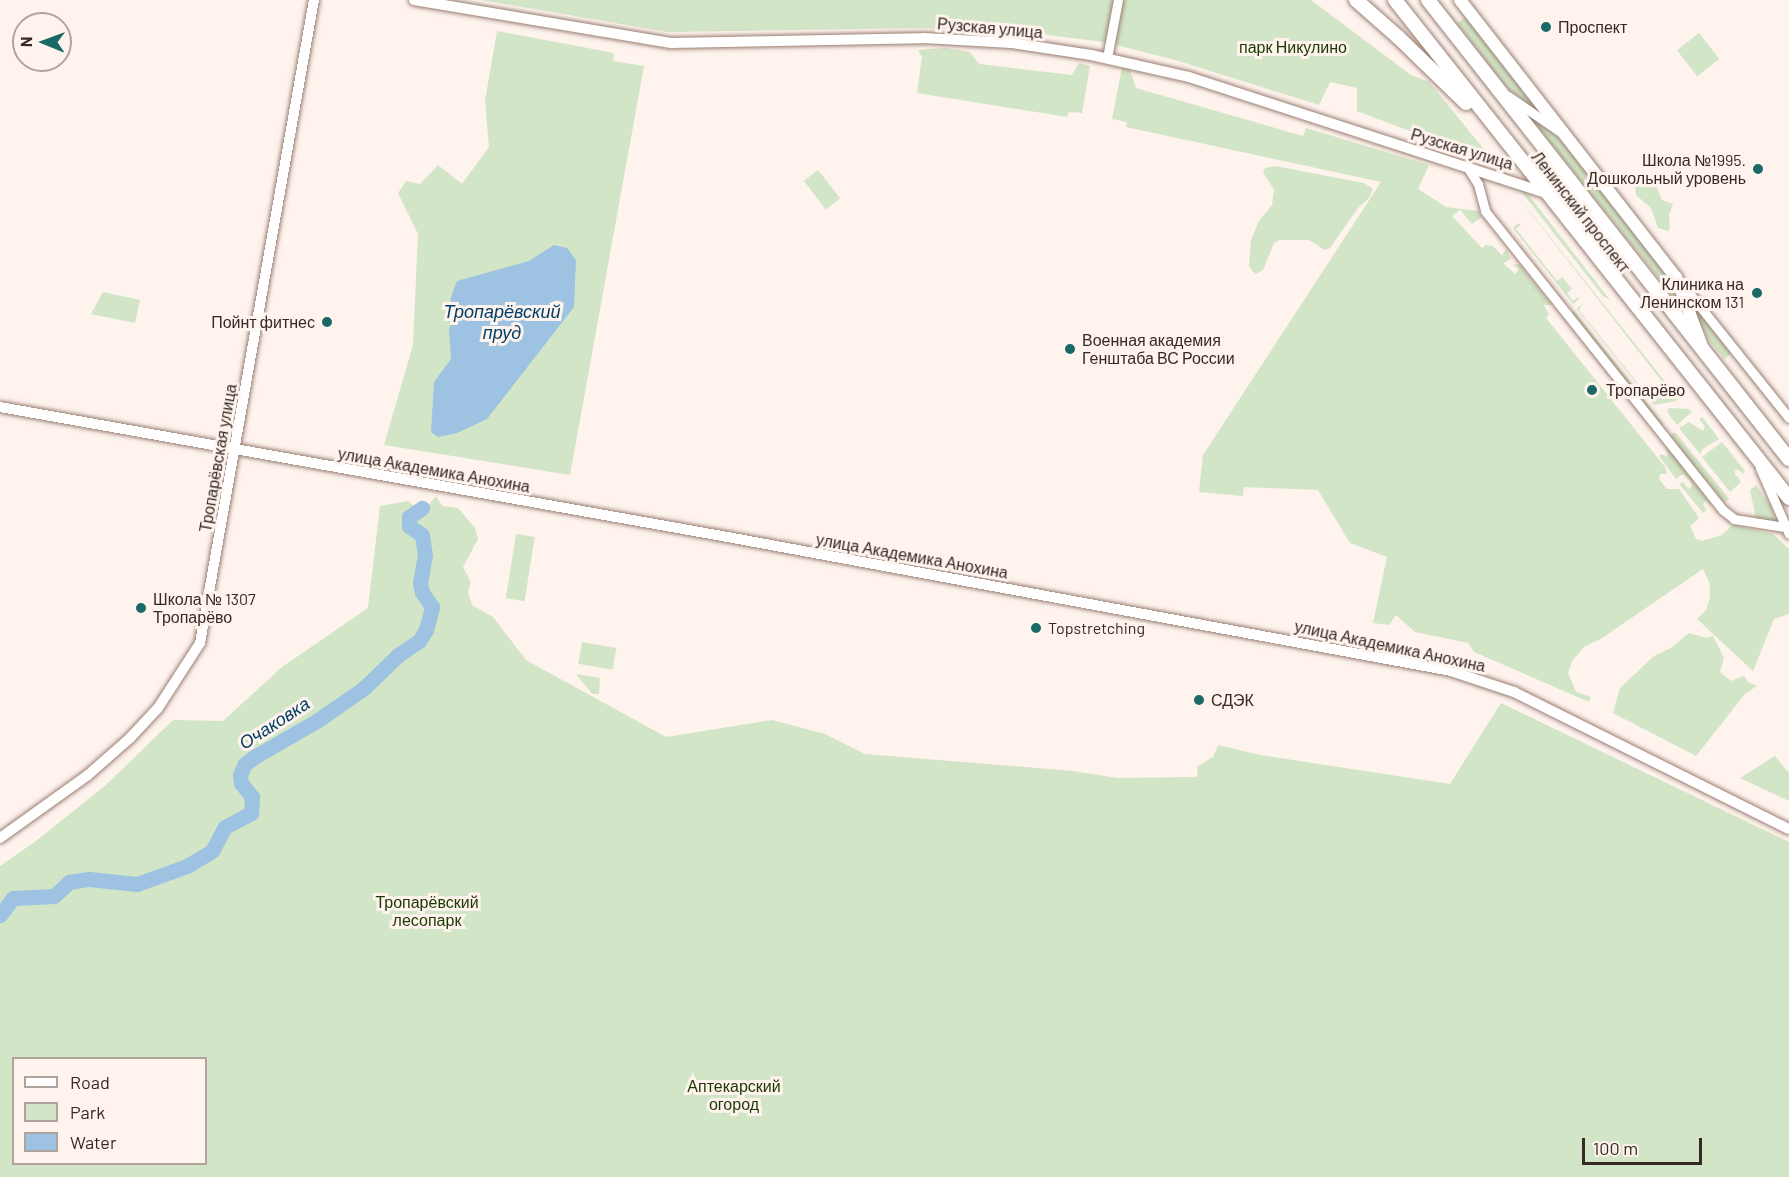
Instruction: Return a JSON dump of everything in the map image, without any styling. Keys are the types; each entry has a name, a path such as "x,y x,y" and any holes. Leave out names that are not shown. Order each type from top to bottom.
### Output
{"main road":[{"path":"1356,0 1398,36 1505,143"},
{"name":"Ленинский проспект","path":"1395,0 1505,143 1789,498"},
{"name":"Ленинский проспект","path":"1428,0 1789,459"},
{"path":"1460,0 1676,277 1705,353"}],"street":[{"name":"Тропарёвская улица","path":"0,838 91,773 130,738 158,708 195,654 203,631 314,0"},
{"name":"Рузская улица","path":"414,0 672,43 957,39 1042,47 1107,58 1189,77 1546,193"},
{"path":"1107,58 1118,0"},
{"path":"1497,88 1566,135"},
{"path":"1468,168 1478,184 1485,210 1723,510 1734,519 1787,530"},
{"path":"1676,277 1789,418"},
{"name":"улица Академика Анохина","path":"0,407 733,538 1456,672 1514,692 1789,829"},
{"path":"1753,453 1787,530"}],"green space":[{"name":"парк Никулино","path":"481,0 1311,0 1411,75 1429,82 1496,164 1357,111 1357,88 1330,82 1319,105 1175,60 1104,42 1013,31 922,28 668,32"},
{"path":"1468,15 1550,120 1508,89 1457,23"},
{"path":"497,31 614,53 613,61 644,66 570,475 384,445 413,345 418,234 398,193 406,181 420,184 438,165 462,184 489,147 485,101"},
{"path":"1699,33 1719,59 1697,76 1677,50"},
{"path":"945,48 970,52 979,64 1072,75 1079,63 1090,66 1082,113 1069,112 1067,117 917,93 922,57 918,50"},
{"path":"1122,67 1130,69 1136,88 1303,136 1306,128 1429,165 1418,189 1446,207 1478,211 1482,217 1472,224 1460,210 1452,216 1482,248 1486,245 1493,246 1502,255 1506,249 1511,259 1503,263 1515,274 1519,269 1513,265 1519,264 1552,305 1544,305 1549,314 1546,318 1665,467 1667,474 1660,474 1659,479 1667,489 1679,489 1699,518 1690,526 1696,539 1702,541 1722,535 1732,525 1773,534 1789,549 1789,614 1774,619 1753,671 1697,619 1706,610 1710,597 1710,584 1703,569 1602,638 1584,647 1572,661 1568,673 1576,692 1591,697 1589,702 1474,652 1468,643 1415,632 1396,615 1389,625 1373,623 1387,557 1350,543 1318,490 1244,487 1243,496 1199,492 1203,455 1381,182 1126,127 1127,122 1112,119"},
{"path":"1531,115 1570,148 1670,275 1682,307 1530,117"},
{"path":"1275,166 1364,183 1373,189 1369,198 1358,208 1330,248 1325,250 1309,240 1279,240 1274,243 1263,270 1255,274 1249,266 1251,240 1259,221 1272,205 1274,189 1263,173 1265,168"},
{"path":"818,170 840,198 826,209 804,181"},
{"path":"1642,180 1651,180 1662,200 1673,204 1669,215 1670,229 1668,231 1658,228 1651,208 1636,195 1635,185"},
{"path":"1517,186 1527,193 1610,300 1603,296"},
{"path":"1511,188 1671,389 1676,401 1654,405 1577,309 1583,303 1579,310 1652,401 1668,389"},
{"path":"1519,223 1521,225 1516,229 1557,281 1562,277 1572,289 1567,293 1573,301 1578,297 1579,299 1573,304 1513,228"},
{"path":"103,292 140,300 135,323 91,314"},
{"path":"1693,308 1696,308 1732,353 1724,359 1708,339"},
{"path":"1574,311 1663,423 1662,425 1572,313"},
{"path":"1669,408 1689,409 1692,412 1677,425 1667,412"},
{"path":"1702,417 1719,439 1703,449 1700,454 1679,428 1689,422 1703,431 1705,427 1699,419"},
{"path":"1675,432 1729,499 1724,503 1670,436"},
{"path":"1722,442 1745,471 1743,474 1735,470 1741,482 1730,492 1702,457"},
{"path":"1668,447 1712,506 1705,501 1703,505 1707,510 1703,513 1679,484 1683,482 1689,489 1692,486 1691,482 1683,474 1676,479 1659,456 1661,454 1668,457 1666,449"},
{"path":"1756,485 1772,508 1775,521 1756,519 1750,490"},
{"name":"Тропарёвский лесопарк","path":"436,496 442,506 458,508 475,528 478,539 463,567 471,582 468,592 472,605 493,617 526,660 666,737 772,720 825,734 865,754 1073,771 1117,778 1197,777 1198,766 1213,757 1218,745 1260,755 1450,784 1501,703 1789,842 1789,1177 0,1177 0,866 36,841 106,785 173,720 223,721 282,667 368,608 380,506 408,501 416,508 428,506"},
{"path":"516,534 535,537 525,601 506,598"},
{"path":"1689,633 1706,638 1713,636 1724,658 1720,672 1731,681 1744,676 1748,682 1757,686 1745,694 1696,756 1613,713 1620,688 1654,656 1671,648"},
{"path":"582,642 616,648 613,670 578,664"},
{"path":"576,674 600,678 599,694 592,694"},
{"path":"1775,756 1789,773 1789,801 1740,778"}],"water":[{"name":"Тропарёвский пруд","path":"554,245 567,248 576,260 574,307 487,419 457,433 438,437 431,432 434,382 451,359 449,329 457,306 450,300 457,281 529,261"}],"waterway":[{"name":"Очаковка","path":"0,915 13,898 54,896 69,882 89,879 137,884 187,866 212,851 225,827 251,813 252,797 241,783 240,775 244,765 318,720 364,688 398,655 419,641 426,630 432,607 422,592 420,583 425,555 422,535 409,526 409,517 422,508"}],"place":[{"name":"Проспект","path":"1546,27"},
{"name":"Школа №1995. Дошкольный уровень","path":"1758,169"},
{"name":"Клиника на Ленинском 131","path":"1757,293"},
{"name":"Пойнт фитнес","path":"327,322"},
{"name":"Военная академия Генштаба ВС России","path":"1070,349"},
{"name":"Тропарёво","path":"1592,390"},
{"name":"Школа № 1307 Тропарёво","path":"141,608"},
{"name":"Topstretching","path":"1036,628"},
{"name":"СДЭК","path":"1199,700"}],"park label":[{"name":"Аптекарский огород","path":"734,1095"}]}
